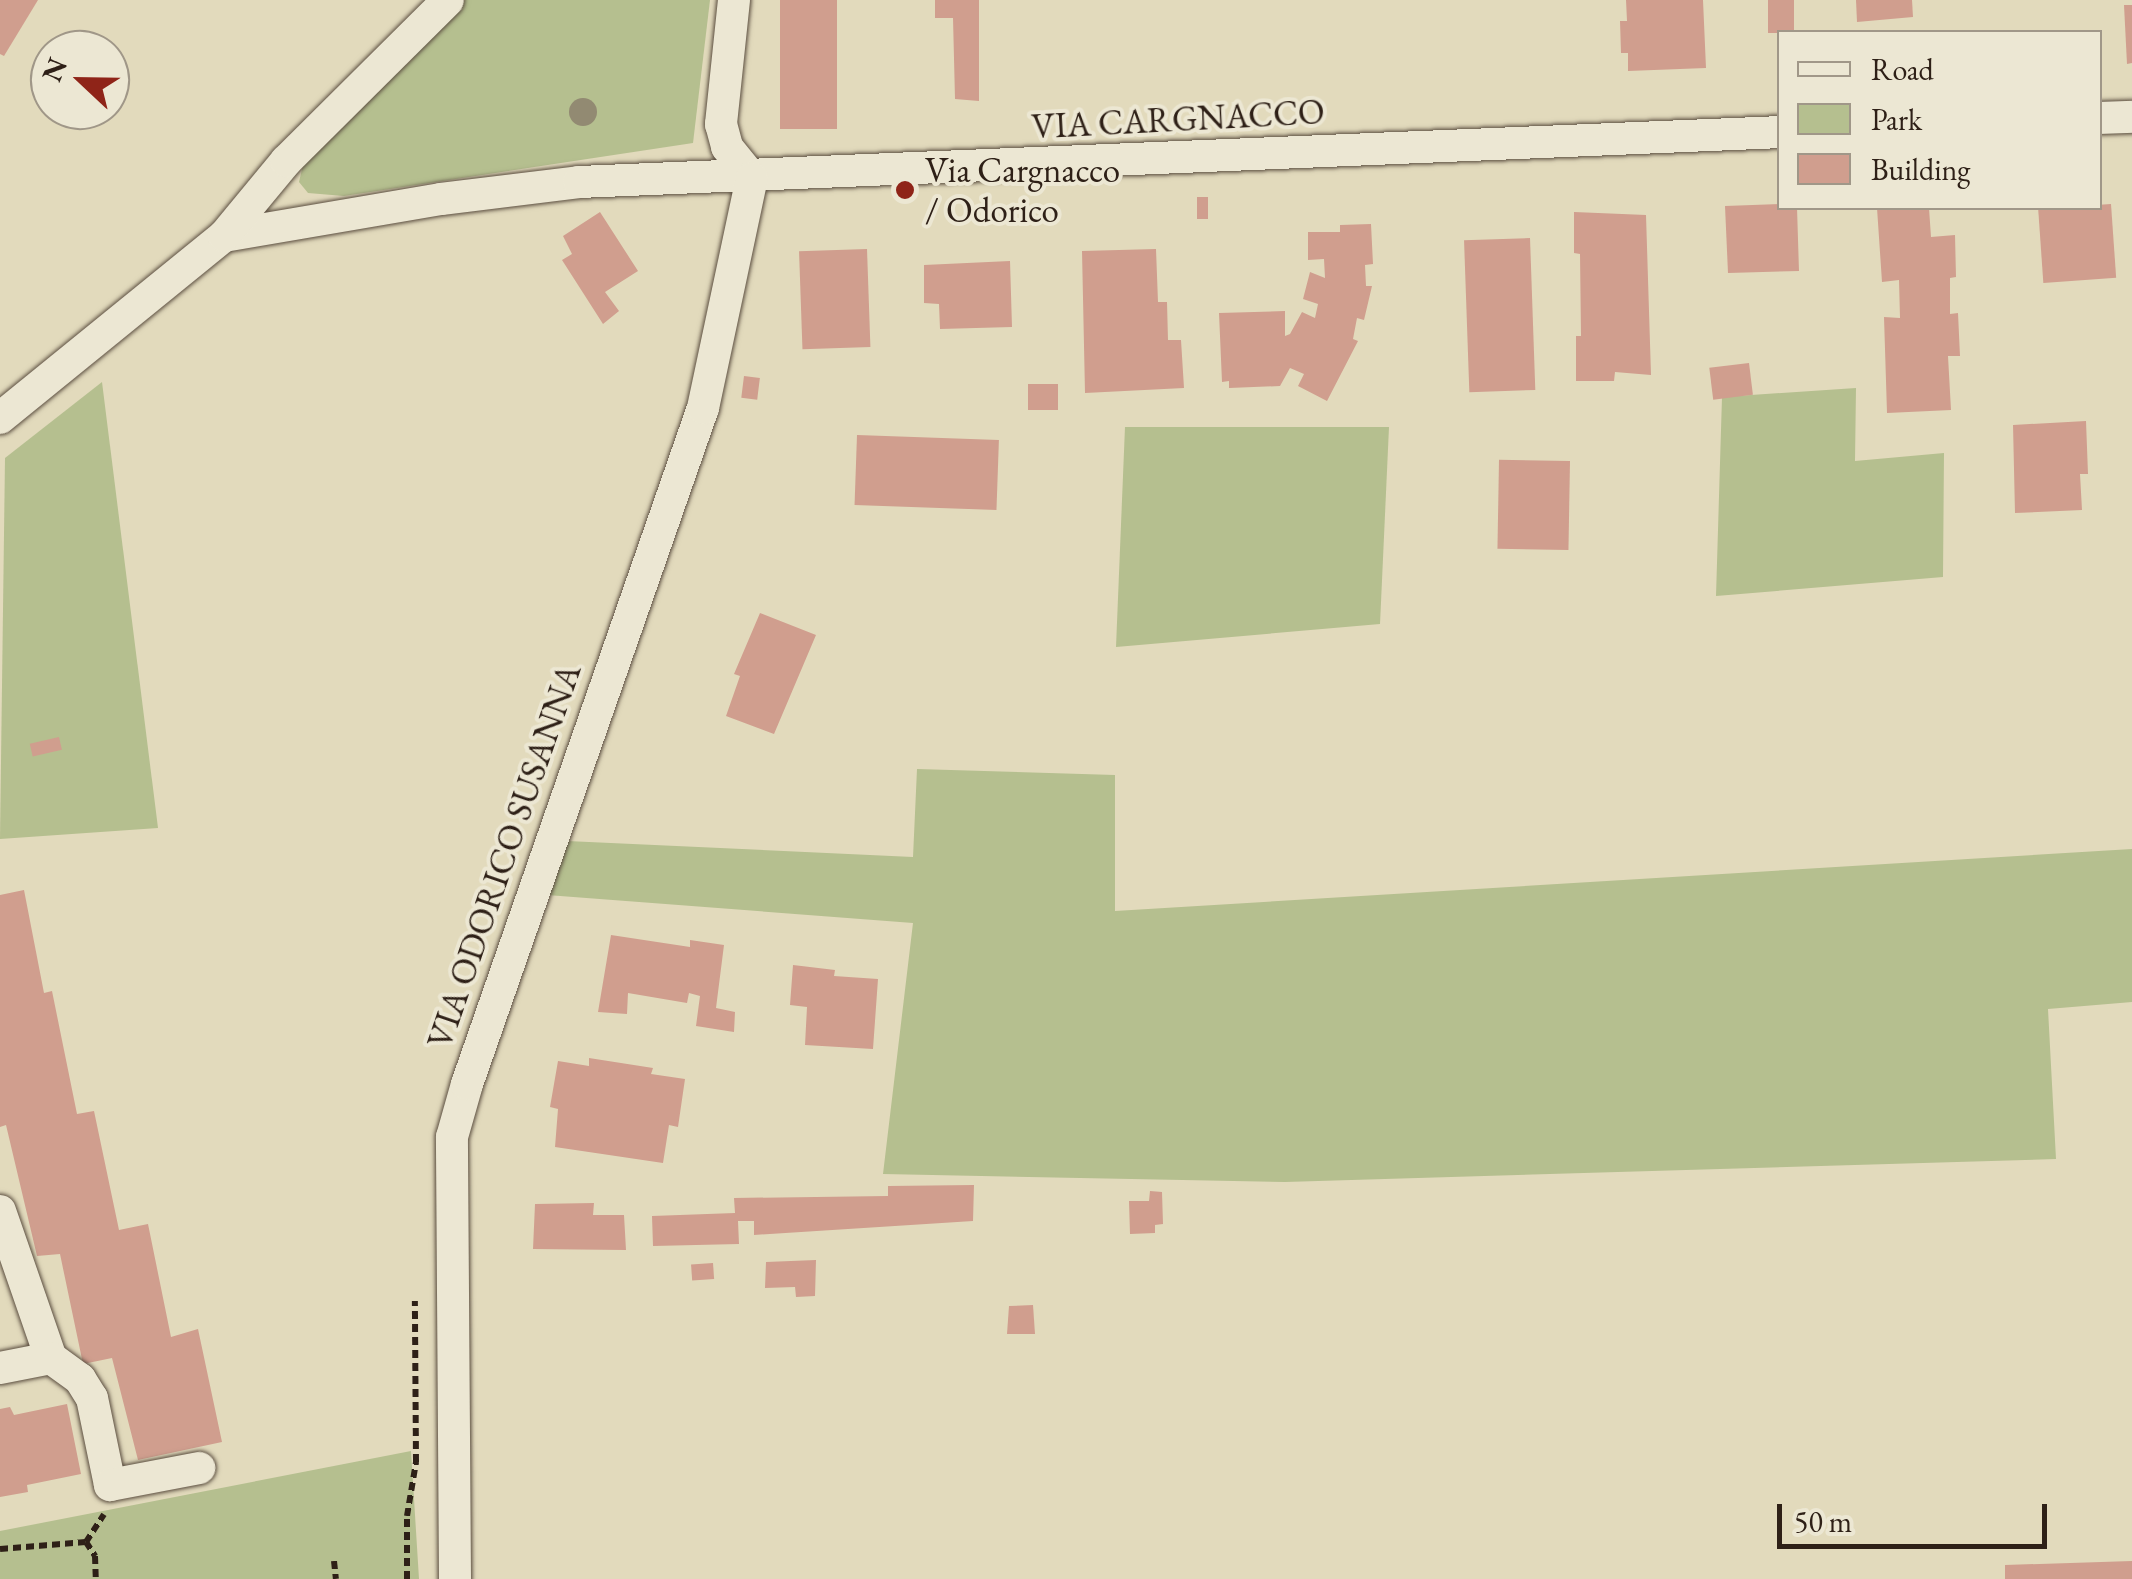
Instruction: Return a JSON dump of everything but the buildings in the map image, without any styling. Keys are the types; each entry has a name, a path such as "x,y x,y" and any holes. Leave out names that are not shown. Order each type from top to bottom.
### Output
{"street":[{"path":"0,418 224,236 286,161 448,0"},
{"path":"734,0 721,124 728,147 752,178"},
{"path":"2102,118 2132,117"},
{"name":"VIA CARGNACCO","path":"224,236 441,199 579,182 752,178 1777,132"},
{"name":"VIA ODORICO SUSANNA","path":"455,1579 452,1137 466,1084 703,408 752,178"},
{"path":"0,1212 52,1358 80,1379 92,1398 110,1485 199,1468"},
{"path":"0,1368 52,1358"}],"path":[{"path":"0,1549 86,1542 94,1556 96,1579"},
{"path":"334,1561 336,1579"}],"green space":[{"path":"464,0 710,0 693,143 344,196 308,193 299,182 303,165"},
{"path":"102,382 158,828 0,839 5,458"},
{"path":"1856,388 1855,461 1944,453 1943,577 1716,596 1722,397"},
{"path":"1125,427 1389,427 1380,624 1116,647"},
{"path":"917,769 1115,775 1115,911 2132,849 2132,1002 2048,1009 2056,1159 1285,1182 883,1174 913,923 547,895 567,841 913,857"},
{"path":"411,1451 419,1579 0,1579 0,1531"}],"place":[{"name":"Via Cargnacco / Odorico","path":"905,190"}]}
